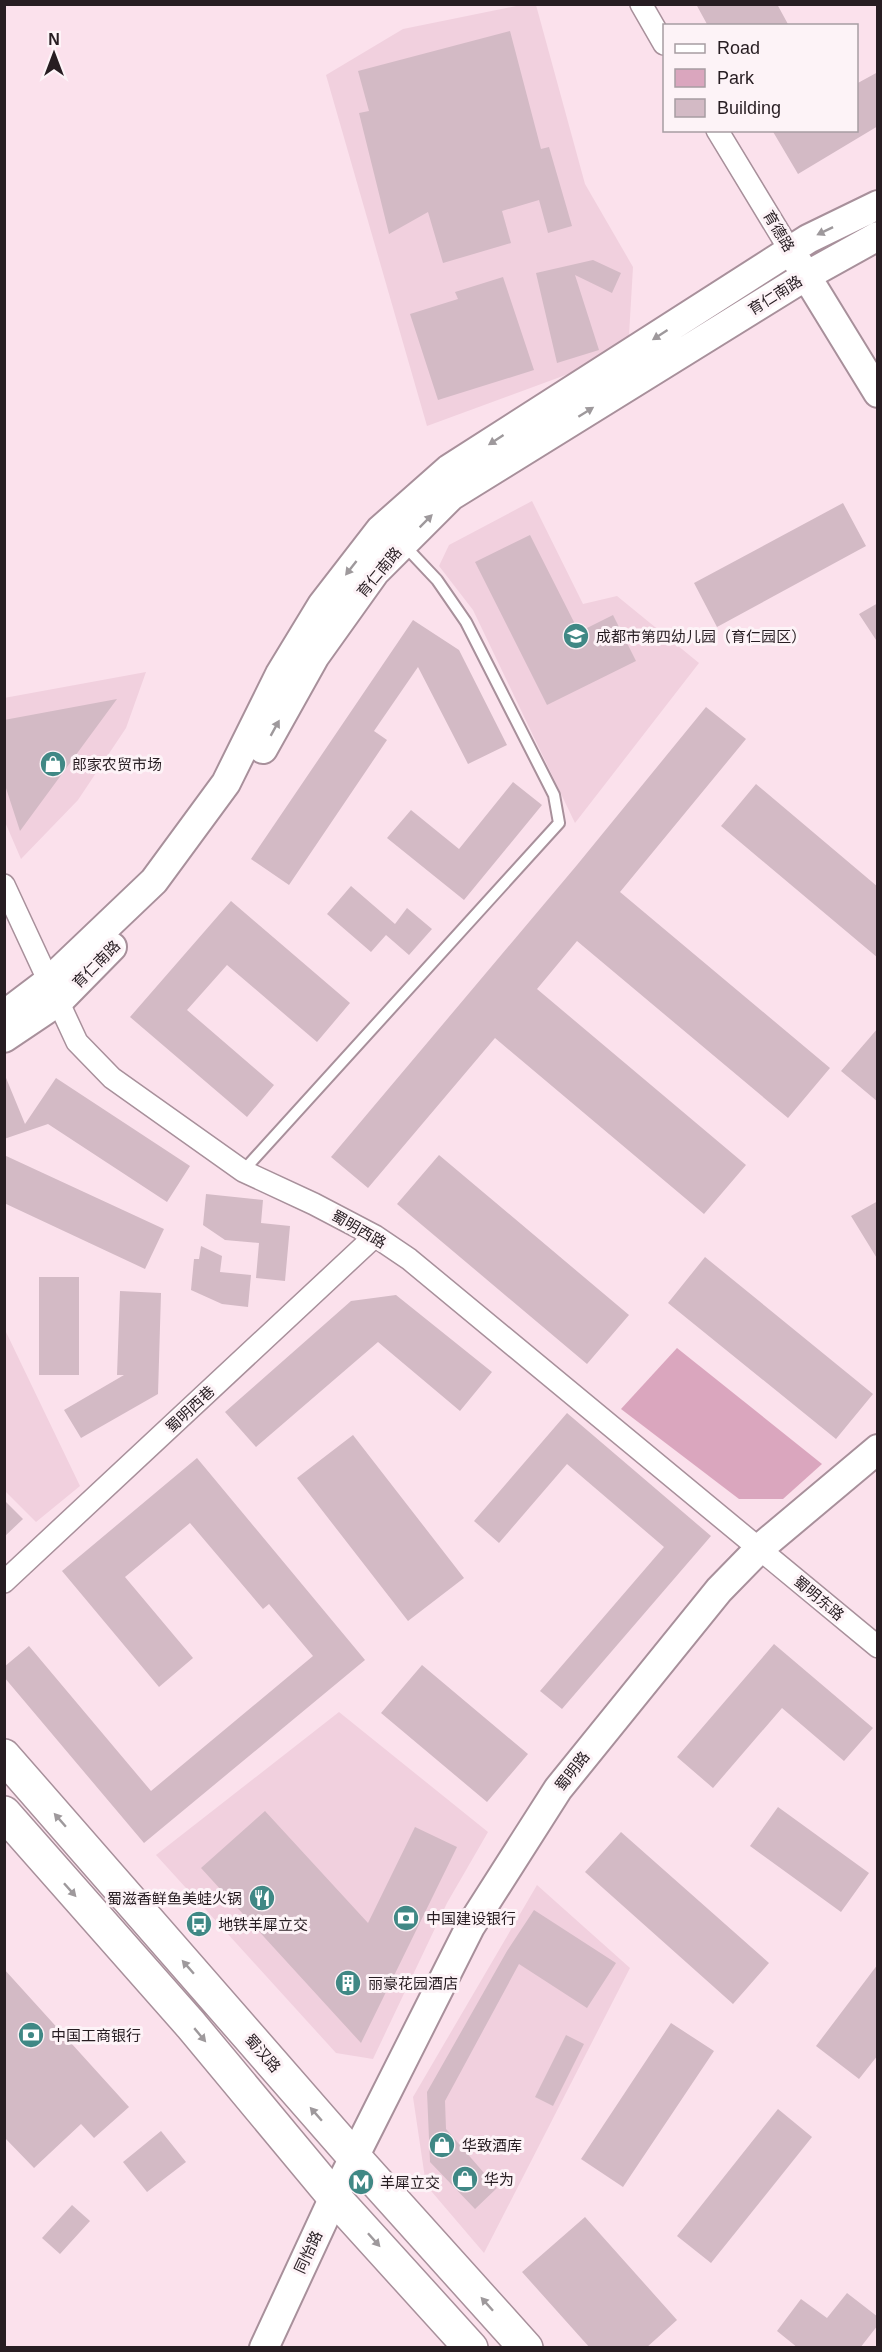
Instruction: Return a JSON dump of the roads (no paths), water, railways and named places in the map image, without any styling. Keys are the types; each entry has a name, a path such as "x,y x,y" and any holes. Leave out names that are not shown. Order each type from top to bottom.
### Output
{"main road":[{"name":"蜀汉路","path":"4,1756 355,2158 526,2348"},
{"path":"4,1814 191,2025 334,2197 471,2348"}],"street":[{"path":"641,4 663,42"},
{"name":"育德路","path":"718,132 878,393"},
{"path":"4,1015 54,991 154,881 226,783 280,674 322,605 380,530 449,470 808,239 878,205"},
{"name":"育仁南路","path":"4,1038 169,887 237,795 315,656 375,572 451,496 806,276 878,236"},
{"name":"蜀明西路","path":"4,885 77,1042 112,1078 243,1171 314,1203 375,1236 409,1259 760,1548"},
{"name":"蜀明西巷","path":"4,1582 375,1236"},
{"name":"蜀明路","path":"355,2158 470,1927 558,1789 719,1590 760,1548 878,1449"},
{"name":"蜀明东路","path":"760,1548 878,1647"},
{"name":"同怡路","path":"264,2348 334,2197 355,2158"}],"lane":[{"path":"243,1171 559,823 554,795 466,622 437,580 404,544"}],"place":[{"name":"成都市第四幼儿园（育仁园区）","path":"576,636"},
{"name":"郎家农贸市场","path":"53,764"},
{"name":"蜀滋香鲜鱼美蛙火锅","path":"262,1898"},
{"name":"中国建设银行","path":"406,1918"},
{"name":"地铁羊犀立交","path":"199,1924"},
{"name":"丽豪花园酒店","path":"348,1983"},
{"name":"中国工商银行","path":"31,2035"},
{"name":"华致酒库","path":"442,2145"},
{"name":"华为","path":"465,2179"},
{"name":"羊犀立交","path":"361,2182"}]}
